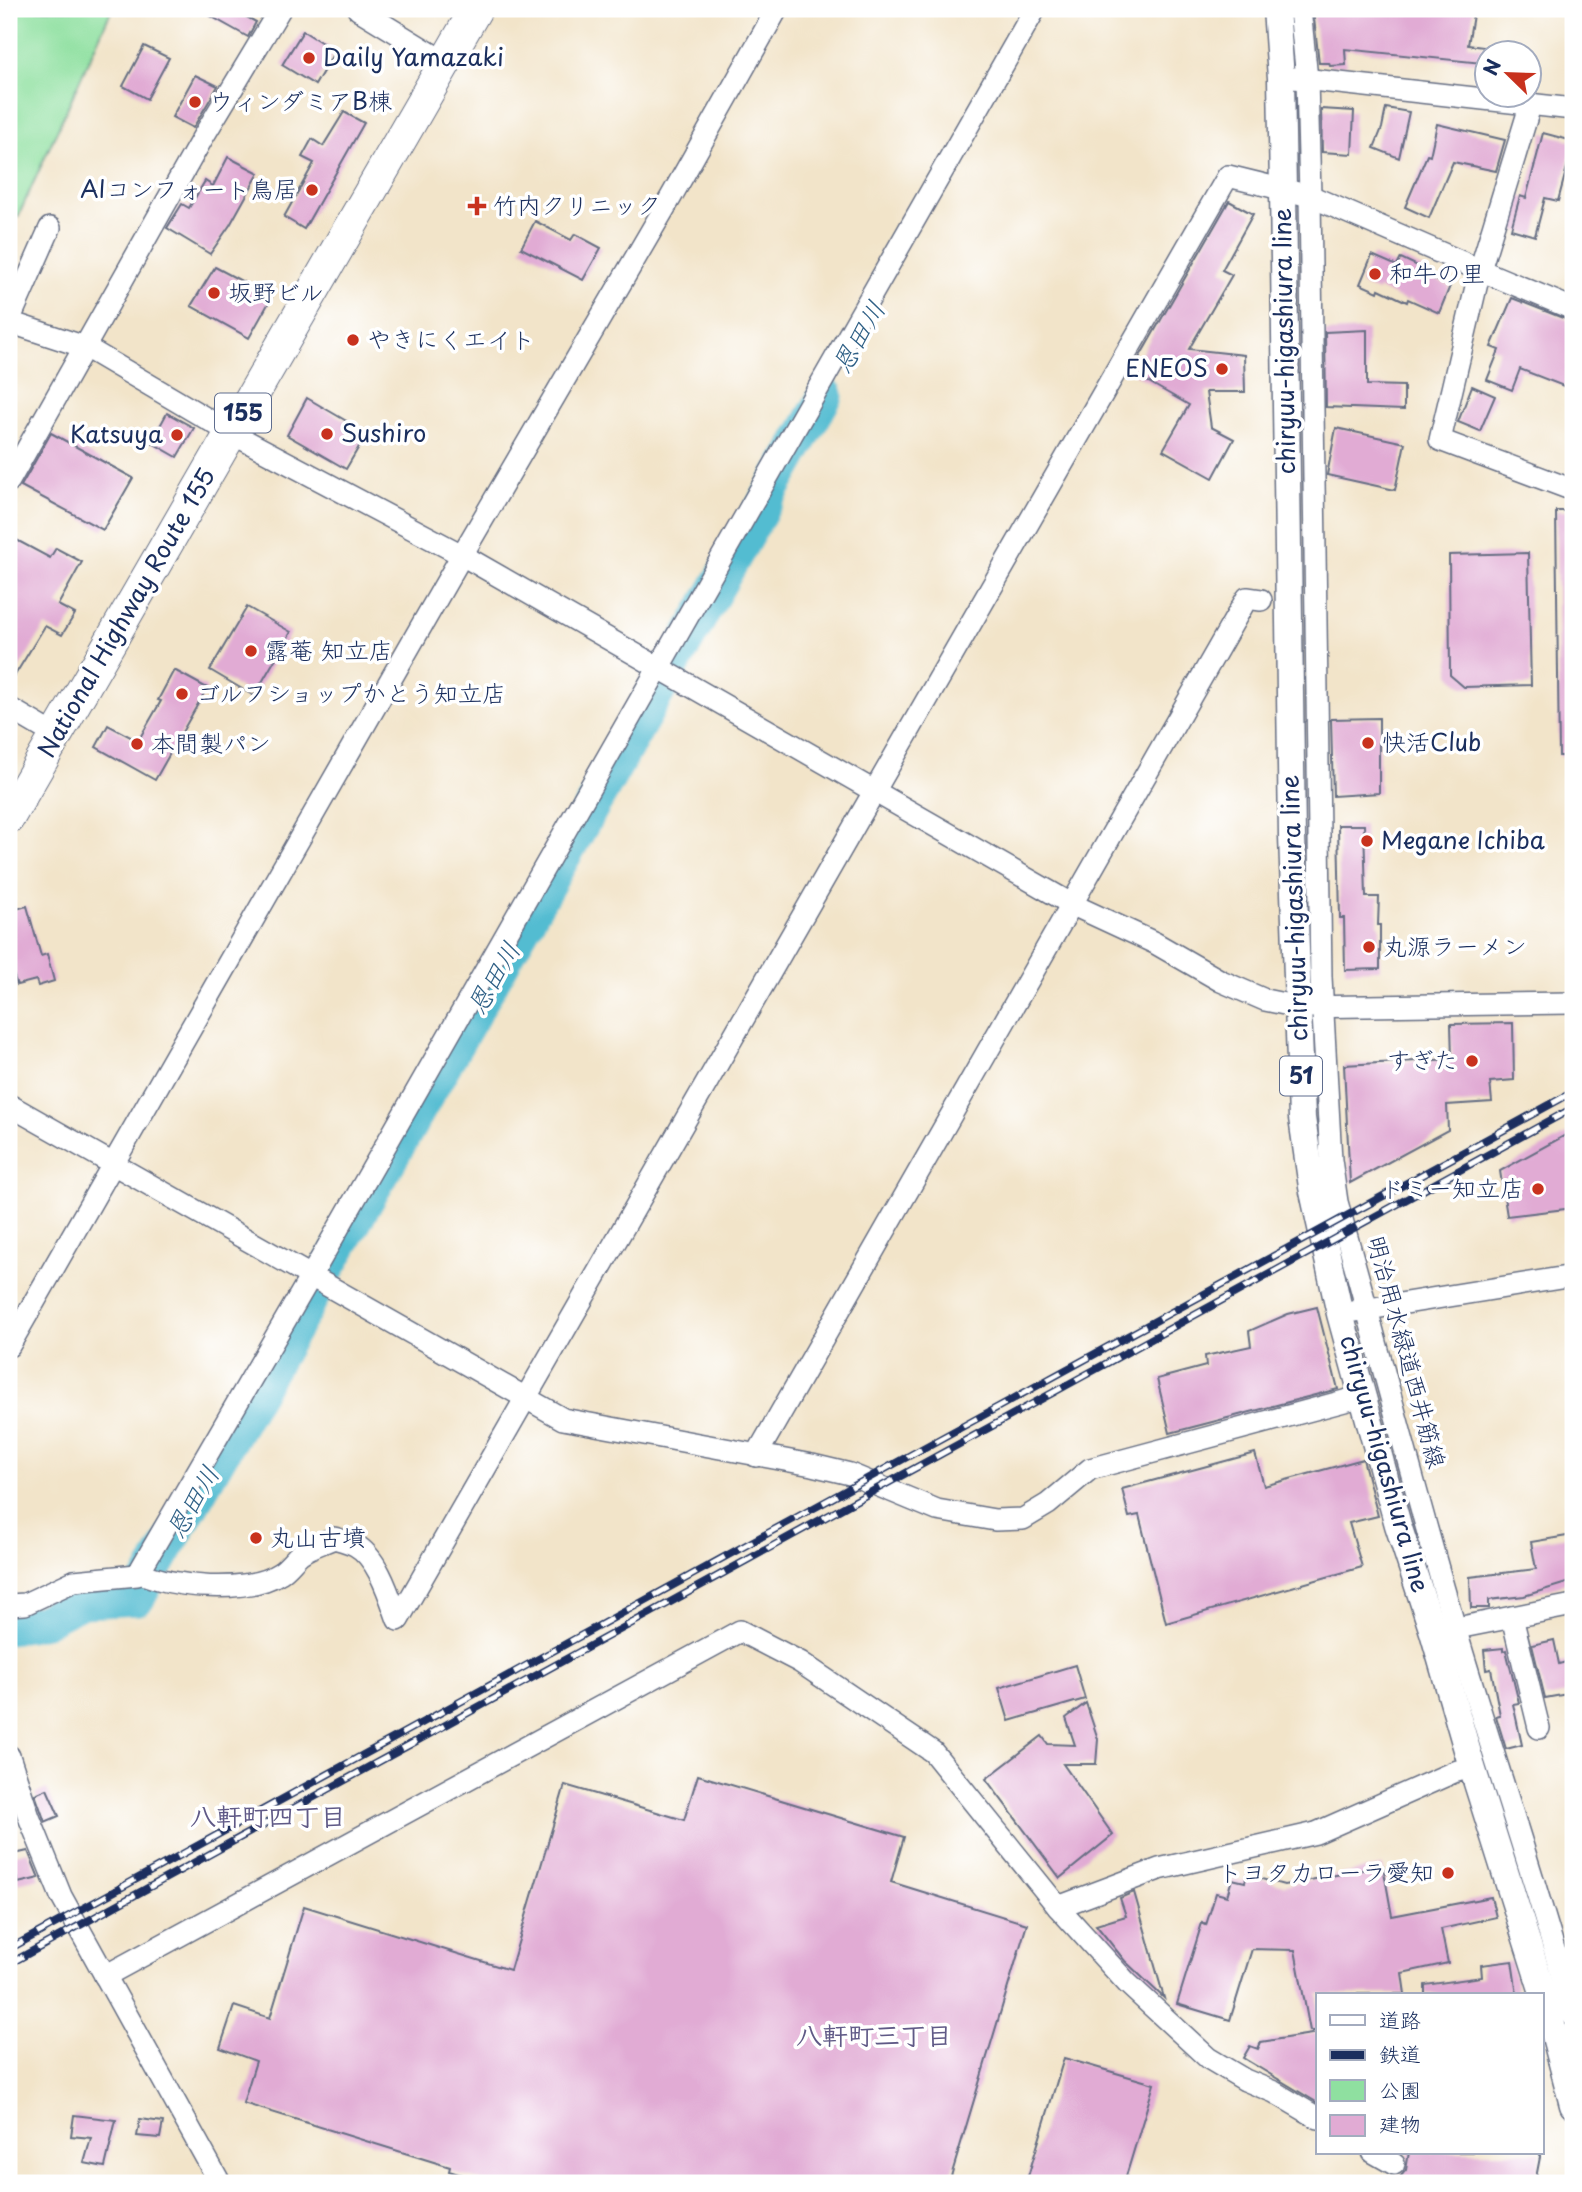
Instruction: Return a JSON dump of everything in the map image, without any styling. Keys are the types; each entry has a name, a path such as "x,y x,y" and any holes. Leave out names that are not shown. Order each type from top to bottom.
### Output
{"highway":[{"name":"National Highway Route 155","path":"9,817 476,9"}],"main road":[{"name":"chiryuu-higashiura line","path":"1276,9 1294,78 1283,190 1292,836 1310,1006 1302,1118 1312,1187 1340,1314 1398,1525 1444,1631 1472,1767 1543,1993"},
{"name":"chiryuu-higashiura line","path":"1544,1996 1573,2105"}],"street":[{"path":"10,475 203,137 280,9"},
{"path":"358,9 446,63"},
{"path":"9,1346 462,555 671,197 776,9"},
{"path":"146,1575 310,1276 1035,9"},
{"name":"明治用水緑道西井筋線","path":"1300,9 1294,78 1310,196 1310,1006 1336,1192 1367,1309 1444,1631 1493,1753 1531,1865 1573,2016"},
{"path":"1294,78 1474,97"},
{"path":"1544,105 1573,108"},
{"path":"1529,108 1480,270 1440,440 1573,490"},
{"path":"9,1605 25,1604 74,1581 136,1575 219,1586 255,1584 281,1573 302,1552 334,1538 357,1546 371,1560 388,1591 398,1620 1228,176 1310,196 1573,309"},
{"path":"50,228 9,322 85,347 231,433 462,555 1073,905 1155,943 1221,981 1265,1000 1310,1006 1573,1003"},
{"path":"756,1456 1247,598 1261,600"},
{"path":"9,708 55,736"},
{"path":"9,1105 563,1419 850,1474 937,1510 995,1520 1024,1519 1048,1504 1090,1469 1363,1396"},
{"path":"1340,1314 1573,1276"},
{"path":"1444,1631 1573,1605"},
{"path":"1512,1617 1539,1728"},
{"path":"105,1976 740,1631 800,1661 933,1752 1058,1907 1127,1983 1208,2058 1316,2117"},
{"path":"9,1756 29,1817 61,1896 220,2183"},
{"path":"1058,1907 1159,1869 1316,1833 1454,1772 1472,1767"},
{"path":"1376,2154 1394,2164"}],"green space":[{"path":"9,9 112,9 18,217 9,216"}],"building":[{"path":"198,9 232,9 256,22 248,37"},
{"path":"1313,9 1474,9 1468,45 1474,46 1474,62 1345,49 1346,65 1330,66 1329,63 1319,63"},
{"name":"Daily Yamazaki","path":"303,31 335,51 315,85 282,65"},
{"path":"144,46 169,58 147,99 123,86"},
{"name":"ウィンダミアB棟","path":"195,75 218,86 193,128 172,117"},
{"path":"1386,108 1409,112 1399,158 1374,148"},
{"path":"1321,109 1354,111 1352,154 1322,152"},
{"name":"AIコンフォート鳥居","path":"344,112 364,123 304,229 284,217 314,163 302,157 312,139 323,146"},
{"path":"1437,124 1505,140 1496,171 1453,162 1429,218 1405,207 1427,155 1430,156"},
{"path":"1543,133 1573,141 1573,145 1558,201 1545,198 1535,236 1511,229 1520,196 1526,198"},
{"path":"228,157 259,173 230,225 210,254 167,228 182,204 189,208 205,181 213,186"},
{"path":"1229,201 1253,214 1222,270 1232,275 1189,349 1244,355 1245,392 1206,392 1211,427 1234,439 1213,478 1163,450 1189,405 1131,372"},
{"path":"535,221 571,240 575,234 601,248 583,280 521,248"},
{"path":"1372,255 1397,266 1401,258 1422,268 1420,273 1450,286 1439,313 1408,299 1407,302 1379,289 1378,292 1360,284"},
{"path":"215,267 272,297 249,338 191,306"},
{"path":"1512,298 1573,322 1573,369 1566,387 1520,369 1512,390 1487,380 1499,350 1491,347"},
{"path":"1367,330 1367,385 1404,386 1404,410 1326,407 1325,332"},
{"path":"1472,386 1495,396 1480,431 1458,422"},
{"name":"Sushiro","path":"307,398 367,433 346,469 287,435"},
{"path":"167,413 194,428 177,457 151,442"},
{"path":"1336,428 1405,443 1395,490 1327,475"},
{"path":"51,433 133,478 103,530 21,486"},
{"path":"1556,511 1573,511 1573,756 1559,756"},
{"path":"9,536 50,558 56,548 82,562 58,605 75,614 62,635 45,626 9,685"},
{"path":"1528,553 1531,685 1464,687 1450,675 1449,555"},
{"name":"露菴 知立店","path":"247,607 291,632 254,696 210,670"},
{"name":"本間製パン","path":"174,670 207,688 155,780 96,747 108,725 138,741 161,701 158,700"},
{"path":"1379,718 1379,793 1333,796 1331,719"},
{"path":"1338,825 1364,825 1366,897 1379,897 1380,969 1345,970 1344,918 1340,918"},
{"path":"27,906 41,956 47,954 54,981 38,986 36,980 17,985 9,962 9,911"},
{"path":"1513,1023 1514,1080 1490,1082 1492,1102 1447,1105 1448,1130 1350,1183 1344,1065 1452,1059 1451,1024"},
{"name":"ドミー知立店","path":"1573,1131 1573,1208 1507,1216 1500,1171"},
{"path":"1317,1307 1338,1389 1170,1433 1157,1379 1206,1366 1205,1356 1251,1346 1249,1331 1288,1314"},
{"path":"1255,1453 1264,1486 1363,1459 1378,1516 1349,1523 1362,1567 1166,1623 1139,1515 1129,1517 1122,1489"},
{"path":"1573,1535 1573,1581 1524,1596 1489,1600 1489,1608 1471,1608 1470,1577 1536,1569 1531,1542"},
{"path":"1554,1640 1559,1664 1573,1660 1573,1693 1545,1698 1532,1645"},
{"path":"1503,1648 1503,1651 1506,1650 1519,1703 1513,1704 1522,1745 1506,1749 1496,1716 1500,1715 1491,1669 1486,1670 1484,1650"},
{"path":"1075,1665 1085,1699 1009,1721 999,1688"},
{"path":"1086,1703 1098,1739 1096,1764 1063,1764 1113,1835 1060,1878 986,1779 1042,1736 1048,1744 1075,1745 1066,1718"},
{"path":"698,1775 904,1837 891,1882 1027,1924 949,2183 488,2183 449,2171 450,2167 243,2103 256,2061 220,2048 234,2006 270,2018 304,1906 510,1970 565,1785 684,1820"},
{"path":"47,1789 59,1816 45,1822 35,1794"},
{"path":"28,1851 39,1878 18,1883 10,1855"},
{"path":"1383,1866 1392,1916 1491,1897 1496,1917 1441,1929 1448,1963 1402,1973 1405,1993 1316,1993 1316,2031 1310,2031 1295,1950 1252,1949 1230,2020 1177,2004 1202,1923 1206,1925 1216,1893 1227,1896 1232,1879 1245,1882 1247,1875 1284,1885"},
{"path":"1134,1892 1164,1998 1125,1961 1096,1925 1126,1916 1120,1898"},
{"path":"1512,1961 1517,1993 1425,1993 1425,1985 1482,1977 1481,1965"},
{"path":"1316,2033 1316,2102 1243,2058 1250,2046 1258,2049 1261,2042"},
{"path":"1064,2058 1154,2084 1124,2183 1026,2183"},
{"path":"74,2115 116,2120 105,2167 84,2163 91,2138 71,2136"},
{"path":"140,2119 163,2122 160,2138 137,2136"},
{"path":"1409,2154 1541,2154 1535,2183 1429,2183 1400,2177 1406,2170"}],"waterway":[{"name":"恩田川","path":"673,665 826,395"},
{"name":"恩田川","path":"324,1275 664,681"},
{"name":"恩田川","path":"9,1627 41,1622 82,1601 138,1598 316,1290"}],"railway":[{"path":"9,1949 1573,1092"},
{"path":"9,1964 1573,1108"}],"place":[{"name":"Daily Yamazaki","path":"309,58"},
{"name":"ウィンダミアB棟","path":"195,102"},
{"name":"AIコンフォート鳥居","path":"312,190"},
{"name":"竹内クリニック","path":"477,206"},
{"name":"和牛の里","path":"1375,274"},
{"name":"坂野ビル","path":"214,293"},
{"name":"やきにくエイト","path":"353,340"},
{"name":"ENEOS","path":"1222,369"},
{"name":"Sushiro","path":"327,434"},
{"name":"Katsuya","path":"177,435"},
{"name":"露菴 知立店","path":"251,651"},
{"name":"ゴルフショップかとう知立店","path":"182,694"},
{"name":"快活Club","path":"1368,743"},
{"name":"本間製パン","path":"137,744"},
{"name":"Megane Ichiba","path":"1367,841"},
{"name":"丸源ラーメン","path":"1369,947"},
{"name":"すぎた","path":"1472,1061"},
{"name":"ドミー知立店","path":"1538,1189"},
{"name":"丸山古墳","path":"256,1538"},
{"name":"トヨタカローラ愛知","path":"1448,1873"}],"district":[{"name":"八軒町四丁目","path":"268,1817"},
{"name":"八軒町三丁目","path":"874,2036"}]}
